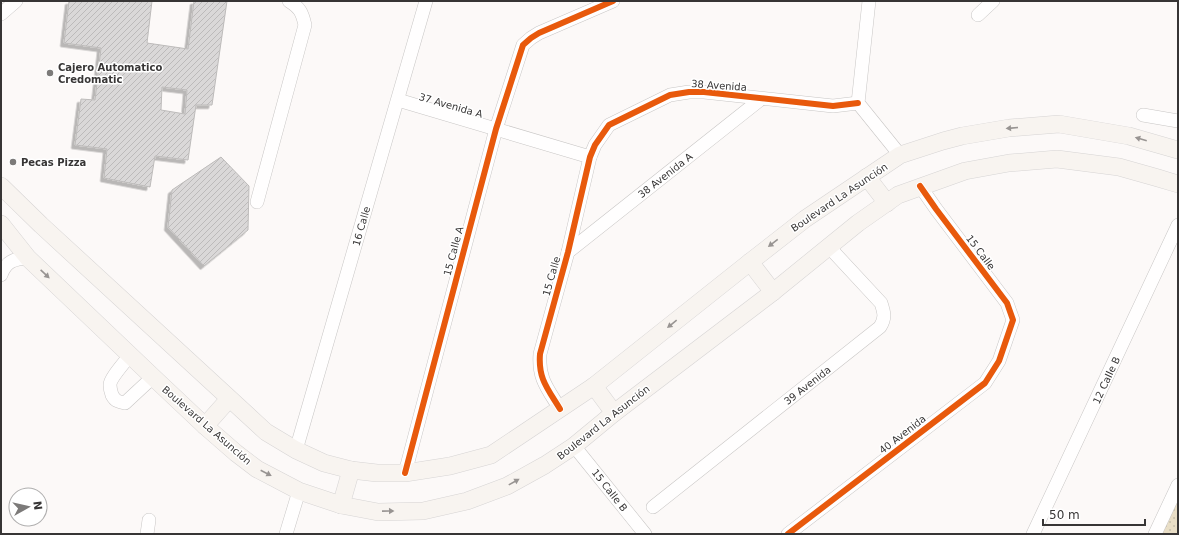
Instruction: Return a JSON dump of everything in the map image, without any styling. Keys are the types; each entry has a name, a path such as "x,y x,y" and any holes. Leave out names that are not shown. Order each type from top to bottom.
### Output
{"main road":[{"name":"Boulevard La Asunción","path":"1,186 41,225 266,432 296,450 324,463 351,470 377,473 405,473 450,466 491,455 594,386 805,219 900,155 962,136 1008,128 1059,124 1129,136 1178,150"},
{"name":"Boulevard La Asunción","path":"1,224 28,258 130,356 205,426 257,469 300,491 341,505 378,512 423,511 467,501 507,486 545,465 574,446 614,413 773,292 858,222 898,195 965,171 1009,163 1057,159 1119,167 1178,184"},
{"path":"867,177 887,203"},
{"path":"1,216 15,214 41,225"},
{"path":"750,262 773,292"},
{"path":"594,386 614,413"},
{"path":"205,426 229,399"},
{"path":"341,505 351,470"}],"street":[{"path":"1,14 16,1"},
{"path":"257,202 305,25 303,14 298,7 289,1"},
{"name":"16 Calle","path":"296,450 426,1"},
{"name":"15 Calle A","path":"405,473 496,129 523,45 539,33 613,1"},
{"path":"869,1 858,103 900,155"},
{"path":"978,15 993,1"},
{"name":"38 Avenida","path":"593,151 609,125 670,95 689,92 704,92 833,106 858,103"},
{"name":"38 Avenida A","path":"568,252 761,99"},
{"name":"37 Avenida A","path":"398,100 496,129 593,151"},
{"path":"1143,115 1178,120"},
{"name":"15 Calle","path":"560,409 540,372 540,354 568,252 593,151"},
{"name":"15 Calle","path":"920,186 1007,303 1013,320 1008,335"},
{"name":"12 Calle B","path":"1033,534 1178,225"},
{"name":"39 Avenida","path":"654,507 880,327 883,323 885,318 881,303 829,247"},
{"path":"1,275 4,267 12,261 28,258"},
{"name":"40 Avenida","path":"788,534 985,383 999,361 1008,335"},
{"path":"130,356 111,381 110,385 114,398 119,402 125,403 153,377"},
{"name":"15 Calle B","path":"574,446 645,534"},
{"path":"1155,534 1178,484"},
{"path":"286,534 300,491"},
{"path":"147,534 149,520"}],"shaded area":[{"path":"1178,497 1178,534 1161,534"}],"building":[{"path":"69,1 152,1 147,43 188,49 194,1 227,1 212,105 196,105 188,160 155,156 150,187 104,178 107,149 75,145 81,99 95,100 101,48 64,43","holes":["162,87 187,90 185,114 161,110"]},
{"path":"221,157 249,186 248,230 204,266 168,227 172,190"}],"cycle path":[{"path":"405,473 496,129 523,45 539,33 613,1"},
{"path":"560,409 542,377 540,354 568,252 590,157 595,145 609,125 670,95 689,92 704,92 833,106 858,103"},
{"path":"788,534 985,383 999,361 1013,320 1007,303 920,186"}],"place":[{"name":"Cajero Automatico Credomatic","path":"50,73"},
{"name":"Pecas Pizza","path":"13,162"}]}
